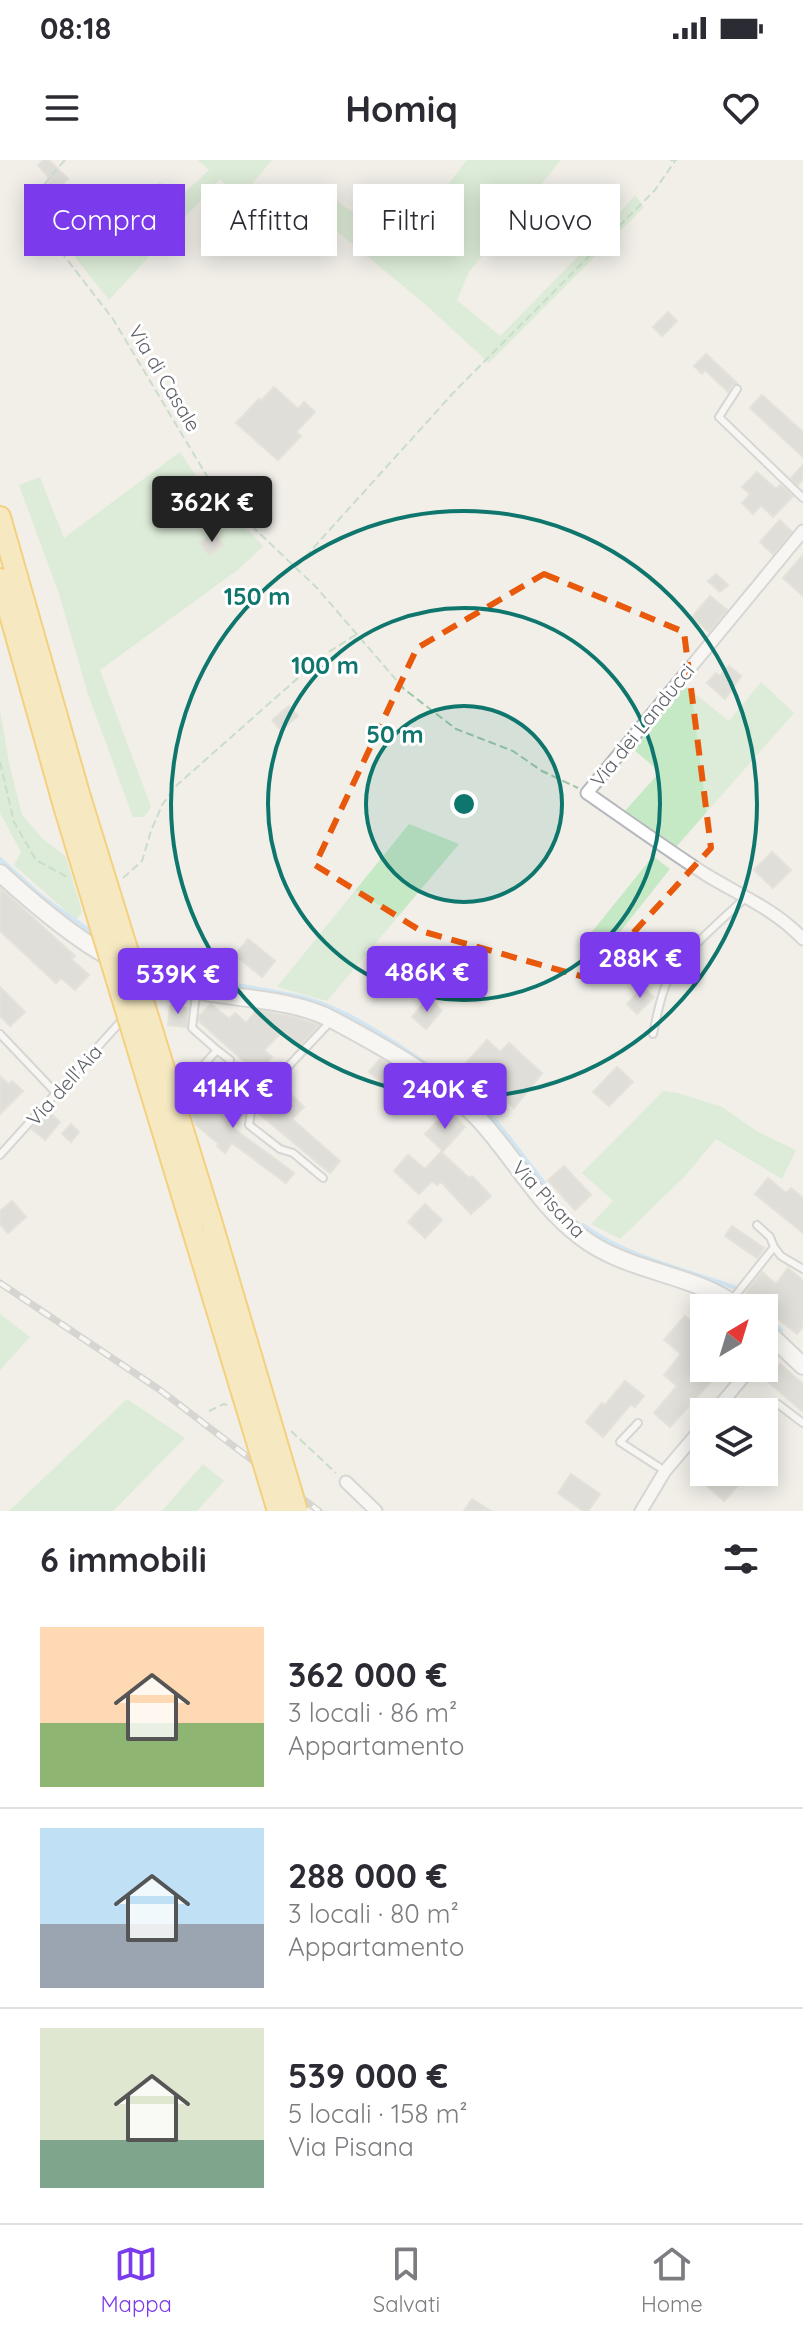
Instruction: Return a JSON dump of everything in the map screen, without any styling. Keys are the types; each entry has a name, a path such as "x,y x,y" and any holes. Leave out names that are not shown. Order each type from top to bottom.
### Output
{"highway":[{"path":"0,517 72,802 278,1511"},
{"path":"0,579 212,1224 297,1511"}],"main road":[{"name":"Via Pisana","path":"0,873 70,933 94,949 160,981 304,1008 333,1019 393,1054 465,1106 554,1211 590,1244 619,1260 714,1294"},
{"path":"778,1340 801,1359"}],"street":[{"name":"Via dei Landucci","path":"803,531 587,793 706,875 764,906 803,939"},
{"path":"726,1398 739,1382"},
{"path":"641,1511 665,1471 690,1442"},
{"path":"346,1482 376,1511"}],"lane":[{"path":"737,389 719,417 803,498"},
{"path":"653,1034 661,997 669,979 682,961 745,898"},
{"path":"141,1001 160,981"},
{"path":"196,990 192,1028 230,1060"},
{"name":"Via dell'Aia","path":"0,1155 131,1011"},
{"path":"323,1178 293,1153 280,1149 249,1125 252,1105 333,1019"},
{"path":"0,1034 57,1094"},
{"path":"195,1075 217,1050"},
{"path":"757,1225 770,1237 774,1247 803,1269"},
{"path":"742,1294 774,1247"},
{"path":"778,1404 803,1423"},
{"path":"638,1423 620,1442 665,1471"}],"path":[{"name":"Via di Casale","path":"65,160 45,182 34,206 38,222 113,319 217,493 296,568 404,689 456,729 513,751 542,771 587,793"},
{"path":"670,160 676,160"},
{"path":"296,568 455,391 655,190 676,160"},
{"path":"123,878 142,861 162,805 177,785 324,655 358,634"},
{"path":"0,762 14,822 36,860 69,878"}],"highlighted area":[{"path":"544,574 684,632 711,848 591,979 421,931 315,865 417,648"}],"green space":[{"path":"198,160 272,160 252,184 226,184 220,179 215,184 201,184 201,200 185,217 185,192 209,170"},
{"path":"467,160 561,160 541,184 480,184 482,256 469,272 457,300 500,336 579,256 595,256 489,363 367,256 464,256 464,184 448,184"},
{"path":"635,195 644,207 620,231 620,213"},
{"path":"337,201 353,213 353,245 337,231"},
{"path":"76,256 149,256 109,300"},
{"path":"180,452 198,479 263,546 239,569 100,670 151,807 144,817 133,817 88,694 59,594 19,485 40,477 64,538"},
{"path":"761,682 794,713 676,847 623,813 660,772 632,748 684,685 729,721"},
{"path":"0,710 22,815 43,839 66,857 82,912 76,920 14,865 21,852 0,813"},
{"path":"409,824 459,844 327,1001 277,987"},
{"path":"653,856 670,869 600,957 583,943"},
{"path":"663,1091 722,1107 758,1132 796,1150 782,1179 716,1139 685,1176 620,1239 591,1224 613,1201 582,1173"},
{"path":"0,1314 30,1337 0,1370"},
{"path":"127,1399 185,1438 113,1511 9,1511"},
{"path":"203,1464 224,1481 197,1511 162,1511"}],"building":[{"path":"49,160 68,179 63,184 49,184 51,180 38,165"},
{"path":"668,312 677,321 662,336 653,327"},
{"path":"706,354 737,383 728,392 705,370 702,374 694,366"},
{"path":"274,387 298,409 304,402 315,412 296,432 301,436 278,460 236,423"},
{"path":"762,395 803,432 803,457 750,408"},
{"path":"803,465 803,479 798,485 791,478"},
{"path":"757,472 776,489 780,485 793,496 773,517 761,505 753,514 742,503 750,494 742,487"},
{"path":"780,520 792,532 773,554 760,542"},
{"path":"215,533 223,545 209,555 200,543"},
{"path":"803,555 803,596 783,578"},
{"path":"716,574 728,585 720,592 708,581"},
{"path":"710,596 727,610 709,632 692,617"},
{"path":"729,666 741,676 725,699 707,683 716,673 720,676"},
{"path":"289,706 298,716 281,730 272,720"},
{"path":"772,852 791,870 773,888 754,870"},
{"path":"0,888 75,956 71,959 89,975 75,990 61,978 56,983 0,931"},
{"path":"248,939 275,961 262,977 235,955"},
{"path":"0,987 25,1012 10,1026 0,1016"},
{"path":"643,987 654,997 637,1014 627,1004"},
{"path":"428,998 442,1010 426,1029 412,1017"},
{"path":"211,1004 229,1019 235,1013 246,1023 257,1010 319,1025 299,1046 282,1032 264,1050 272,1057 265,1065 274,1073 262,1085 253,1077 257,1073 199,1021 199,1016"},
{"path":"170,1006 188,1008 186,1027 168,1025"},
{"path":"487,1040 500,1052 509,1043 542,1073 514,1108 465,1064"},
{"path":"380,1059 408,1076 394,1093 369,1072"},
{"path":"617,1067 633,1082 609,1106 593,1092"},
{"path":"0,1076 9,1085 12,1081 23,1091 0,1114"},
{"path":"280,1084 304,1107 292,1119 340,1161 330,1173 257,1112"},
{"path":"221,1087 246,1106 233,1128 294,1173 286,1183 232,1143 225,1153 195,1124 192,1115 196,1110 189,1105 196,1097 207,1107"},
{"path":"448,1110 465,1127 443,1151 425,1134"},
{"path":"48,1111 60,1122 45,1140 32,1129"},
{"path":"71,1124 79,1132 71,1142 62,1134"},
{"path":"441,1152 469,1178 472,1176 491,1196 471,1214 441,1182 437,1185 432,1181 419,1194 394,1171 408,1155 425,1169"},
{"path":"564,1166 591,1195 575,1210 548,1180"},
{"path":"768,1178 786,1193 791,1188 803,1198 803,1233 755,1194"},
{"path":"12,1201 26,1217 8,1233 0,1224 0,1211"},
{"path":"425,1204 442,1220 425,1238 408,1222"},
{"path":"732,1226 764,1248 757,1258 725,1236"},
{"path":"788,1268 803,1280 803,1327 797,1334 778,1318 778,1294 746,1292 762,1272 776,1284"},
{"path":"685,1316 690,1320 690,1382 710,1382 696,1398 690,1398 690,1405 670,1427 654,1413 677,1386 664,1375 681,1354 664,1340"},
{"path":"780,1364 803,1384 803,1412 768,1382 778,1382"},
{"path":"625,1381 644,1396 635,1407 631,1404 603,1437 586,1422"},
{"path":"571,1474 600,1494 588,1511 583,1511 558,1493"},
{"path":"707,1486 738,1486 724,1501"},
{"path":"472,1499 491,1511 464,1511"}],"waterway":[{"path":"0,859 42,897 97,936"},
{"path":"137,956 175,971 314,1001 368,1026 472,1096 544,1183"},
{"path":"583,1225 637,1254 736,1288"},
{"path":"778,1327 781,1330"}],"railway":[{"path":"0,1283 160,1390 319,1511"}]}
